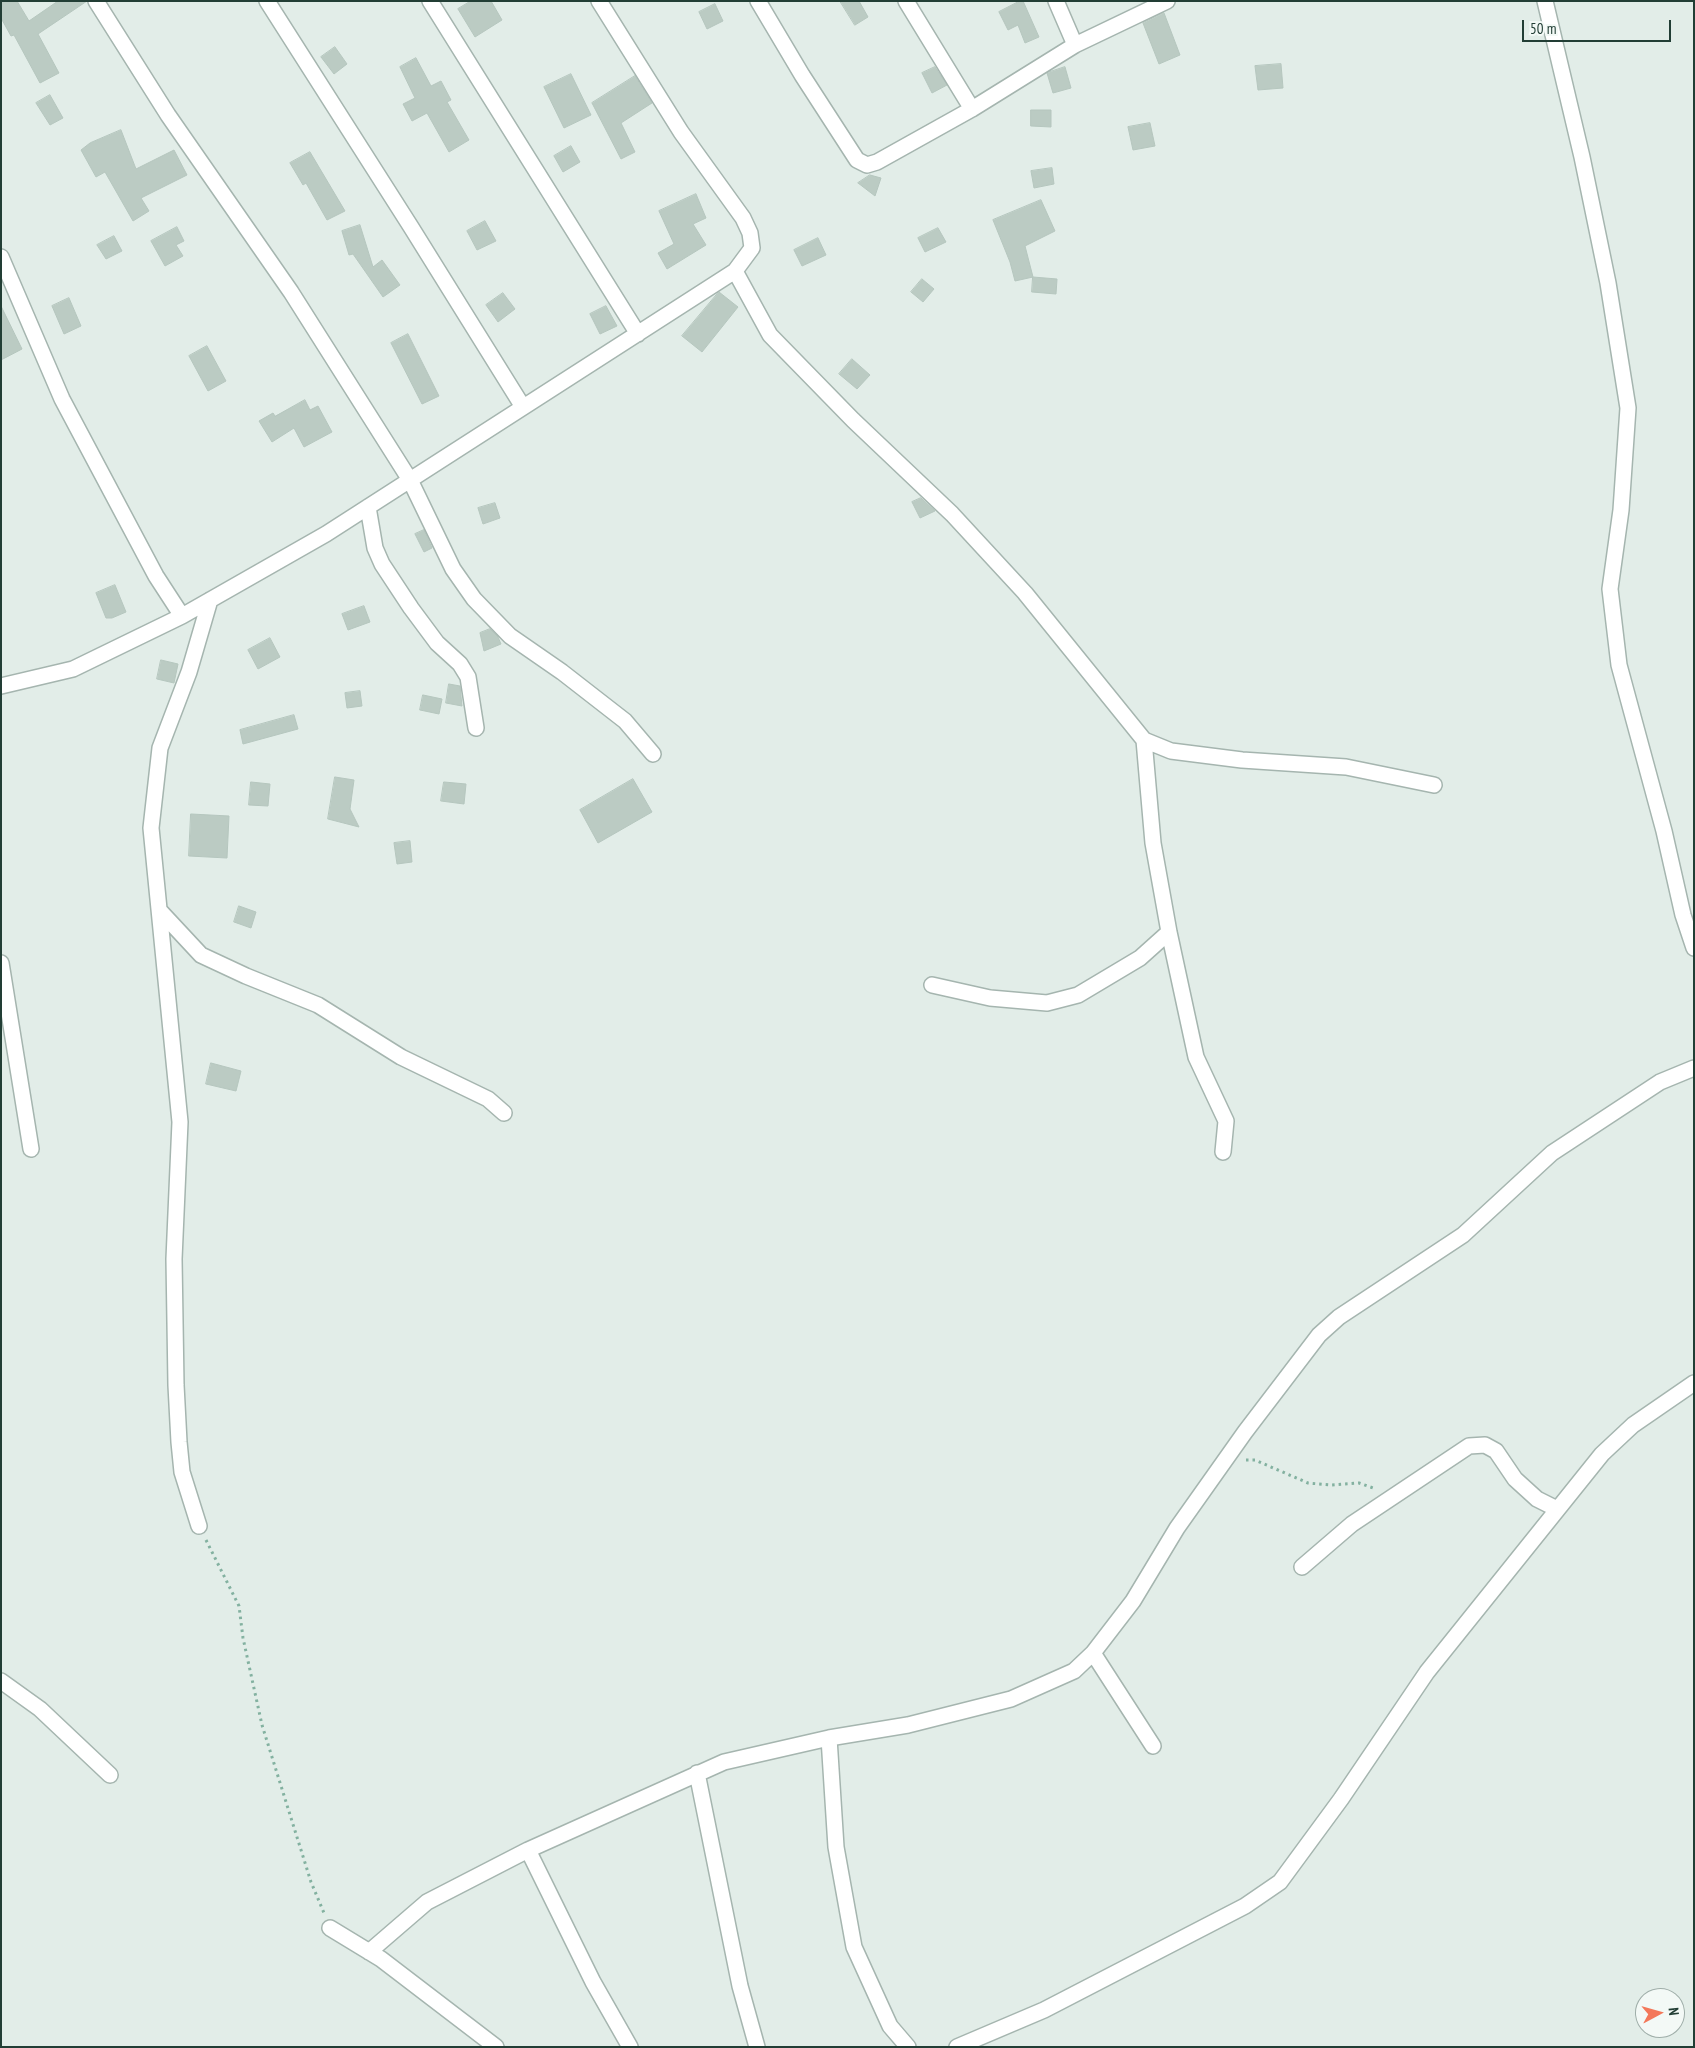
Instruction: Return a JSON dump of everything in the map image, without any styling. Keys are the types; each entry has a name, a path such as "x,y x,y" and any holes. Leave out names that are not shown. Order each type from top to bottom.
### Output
{"street":[{"path":"96,1 168,116 291,292 410,480 453,569 474,599 510,636 562,672 626,721 653,754"},
{"path":"267,1 523,407"},
{"path":"430,1 638,334"},
{"path":"1,686 73,668 182,616 326,534 735,271 752,248 750,233 743,218 681,132 599,1"},
{"path":"758,1 802,76 857,160 867,165 877,162 972,109 1076,45 1167,1"},
{"path":"906,1 972,109"},
{"path":"1056,1 1076,45"},
{"path":"1545,1 1584,166 1608,283 1628,408 1621,510 1610,589 1619,665 1664,831 1683,915 1694,948"},
{"path":"1,257 62,399 156,576 182,616"},
{"path":"735,271 770,335 853,420 966,528 1026,593 1144,740 1171,751 1242,760 1346,766 1434,785"},
{"path":"368,507 375,548 382,564 411,608 438,643 460,664 468,677 476,728"},
{"path":"199,1526 182,1472 179,1442 174,1259 180,1122 152,828 160,748 188,672 210,600"},
{"path":"1144,740 1153,843 1169,932 1196,1058 1226,1121 1224,1152"},
{"path":"160,911 202,955 246,976 318,1005 401,1057 488,1099 504,1114"},
{"path":"932,985 990,998 1047,1003 1078,995 1140,958 1169,932"},
{"path":"1,963 31,1149"},
{"path":"369,1952 427,1902 528,1850 724,1762 829,1738 908,1725 1012,1699 1074,1671 1093,1653 1133,1601 1177,1528 1225,1460 1319,1335 1339,1317 1464,1235 1552,1153 1660,1082 1694,1068"},
{"path":"957,2047 1044,2010 1245,1906 1280,1882 1341,1799 1427,1672 1602,1454 1633,1425 1694,1382"},
{"path":"1302,1567 1352,1524 1469,1446 1486,1445 1496,1451 1515,1479 1537,1499 1557,1509"},
{"path":"1093,1653 1153,1746"},
{"path":"1,1681 40,1709 110,1775"},
{"path":"829,1738 836,1847 854,1947 890,2026 908,2047"},
{"path":"697,1773 740,1986 756,2047"},
{"path":"528,1850 593,1982 630,2047"},
{"path":"330,1928 381,1959 496,2047"}],"path":[{"path":"1225,1460 1254,1460 1308,1483 1359,1482 1392,1497"},
{"path":"199,1526 238,1606 262,1725 310,1882 330,1928"}],"building":[{"path":"1,1 17,1 29,21 58,1 87,1 38,34 59,73 40,83 14,35 11,36 1,18"},
{"path":"471,1 491,1 502,20 475,37 458,9"},
{"path":"840,1 859,1 868,17 855,25"},
{"path":"1023,1 1039,37 1025,43 1018,25 1008,30 999,12"},
{"path":"715,4 723,21 707,29 699,12"},
{"path":"1164,13 1180,55 1159,64 1143,23"},
{"path":"335,47 347,64 334,74 321,57"},
{"path":"416,58 431,86 441,81 451,100 447,102 469,140 449,152 427,113 412,121 403,104 415,98 400,67"},
{"path":"1281,64 1283,88 1258,90 1255,66"},
{"path":"935,67 947,85 932,93 922,73"},
{"path":"1065,67 1071,88 1053,93 1047,73"},
{"path":"571,74 591,115 564,128 544,87"},
{"path":"635,76 652,103 621,123 635,152 621,159 592,103"},
{"path":"50,95 63,118 50,125 36,103"},
{"path":"1031,110 1051,110 1051,127 1031,126"},
{"path":"1150,123 1155,146 1133,150 1128,127"},
{"path":"121,130 136,169 174,150 187,175 141,198 149,211 133,221 105,172 96,177 81,150 90,143"},
{"path":"571,146 580,162 563,172 554,156"},
{"path":"310,152 345,211 327,220 306,183 303,185 290,163"},
{"path":"1052,168 1054,184 1034,188 1031,171"},
{"path":"870,175 881,178 875,196 858,183"},
{"path":"696,194 706,218 693,224 706,245 667,269 658,253 674,244 659,211"},
{"path":"1041,200 1055,231 1025,246 1033,277 1015,281 1010,262 993,220"},
{"path":"485,221 496,241 477,250 467,231"},
{"path":"360,225 373,267 382,260 400,285 383,297 353,254 349,255 342,231"},
{"path":"177,227 184,241 176,245 183,256 165,266 151,241"},
{"path":"938,228 946,242 925,252 918,238"},
{"path":"114,236 122,251 106,259 97,245"},
{"path":"818,238 826,255 802,266 794,250"},
{"path":"1033,277 1057,279 1056,294 1032,292"},
{"path":"922,279 934,289 923,302 911,292"},
{"path":"719,292 738,307 702,352 682,336"},
{"path":"503,293 515,309 498,322 486,305"},
{"path":"69,298 81,326 64,334 52,306"},
{"path":"1,306 22,349 1,360"},
{"path":"606,306 617,326 600,334 590,314"},
{"path":"408,334 439,396 422,404 391,343"},
{"path":"207,346 226,381 208,391 189,356"},
{"path":"852,359 870,375 857,389 839,374"},
{"path":"305,400 310,410 318,406 332,432 304,447 294,428 272,442 259,421 273,413 275,416"},
{"path":"921,498 935,511 920,518 912,502"},
{"path":"495,503 500,518 483,524 478,508"},
{"path":"424,530 432,548 424,552 415,534"},
{"path":"115,585 126,612 112,618 106,618 96,593"},
{"path":"364,606 370,622 348,630 342,614"},
{"path":"490,629 498,637 501,644 484,651 480,633"},
{"path":"270,638 280,657 258,669 248,650"},
{"path":"161,660 178,664 174,683 157,679"},
{"path":"449,684 460,686 462,706 446,703"},
{"path":"360,691 362,706 347,708 345,693"},
{"path":"423,695 442,699 439,714 420,710"},
{"path":"294,715 298,729 243,744 240,730"},
{"path":"335,777 354,780 350,809 359,827 328,819"},
{"path":"633,779 652,812 598,843 580,810"},
{"path":"251,782 270,784 268,806 249,805"},
{"path":"444,782 466,784 464,804 441,801"},
{"path":"191,814 229,816 227,858 189,856"},
{"path":"410,841 412,862 397,864 394,843"},
{"path":"239,906 256,912 251,928 234,922"},
{"path":"211,1063 241,1071 236,1091 206,1084"}]}
